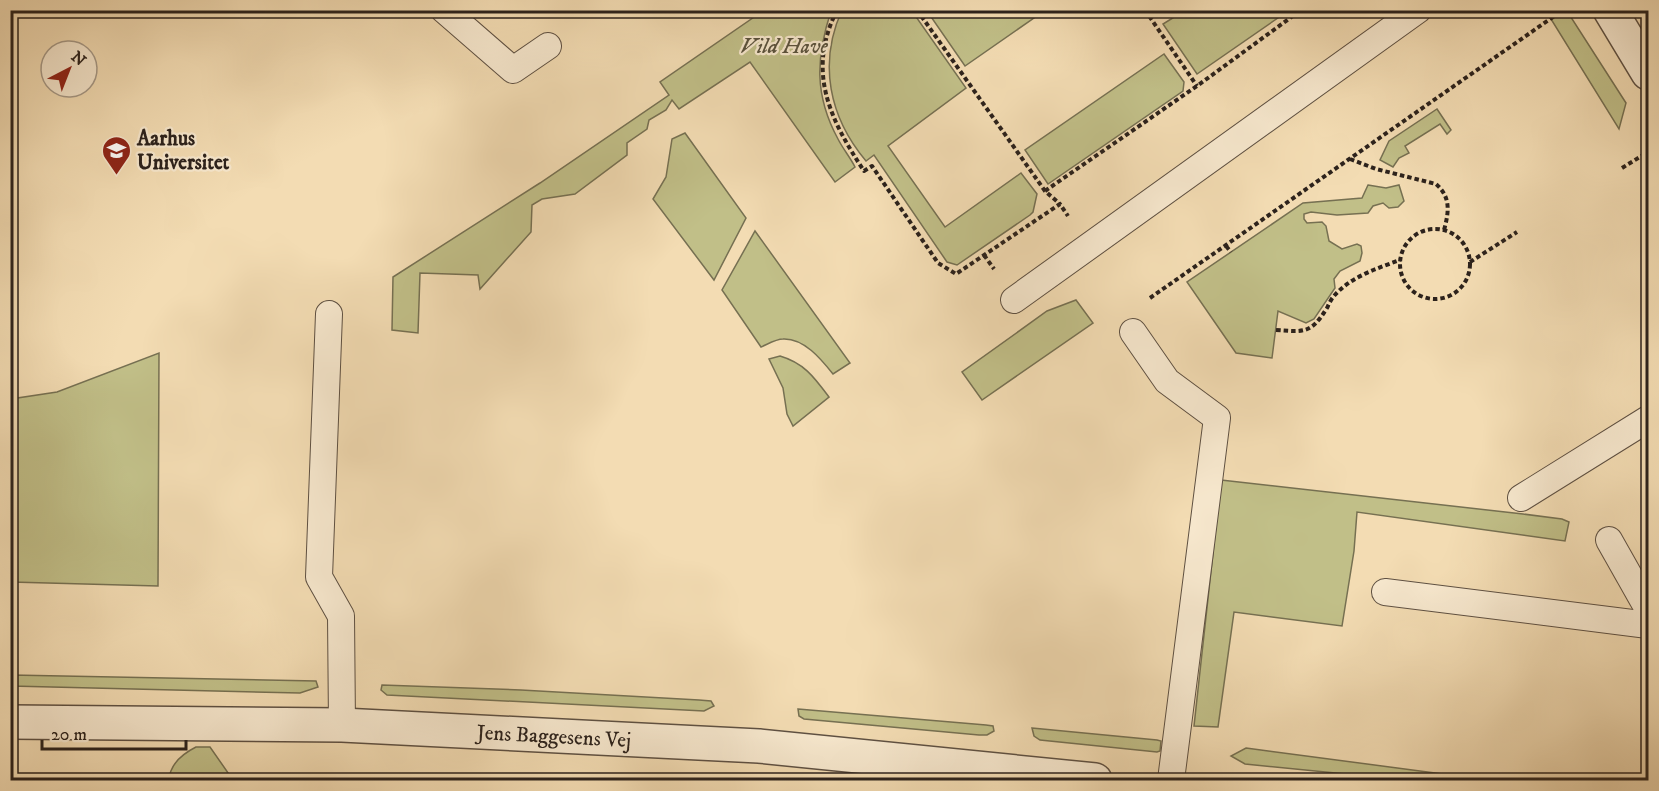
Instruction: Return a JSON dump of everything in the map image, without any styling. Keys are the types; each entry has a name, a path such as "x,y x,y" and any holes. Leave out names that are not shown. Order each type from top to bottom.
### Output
{"street":[{"path":"1610,10 1646,64"},
{"name":"Jens Baggesens Vej","path":"10,722 342,725 759,746 1091,780"}],"lane":[{"path":"444,10 513,70 548,46"},
{"path":"1014,300 1418,10"},
{"path":"329,314 319,577 341,616 342,725"},
{"path":"1133,332 1167,381 1217,418 1171,780"},
{"path":"1521,498 1648,419"},
{"path":"1609,540 1648,609"},
{"path":"1385,592 1648,625"}],"path":[{"path":"837,10 831,22 823,53 823,82 830,112 864,171 872,166 938,263 956,274 1060,204"},
{"path":"917,10 1045,191 1060,204 1090,246"},
{"path":"1145,10 1197,86"},
{"path":"1045,191 1197,86 1301,10"},
{"path":"1133,332 1123,317 1563,10"},
{"path":"1622,168 1648,152"},
{"path":"1349,159 1376,169 1436,184 1443,190 1448,201 1444,230"},
{"path":"1430,229 1444,230 1461,240 1468,250 1469,273 1456,292 1434,299 1413,291 1405,282 1400,260 1403,249 1419,232 1430,229"},
{"path":"1470,262 1517,232"},
{"path":"1226,246 1231,252"},
{"path":"1276,330 1305,331 1317,323 1334,296 1350,283 1400,260"}],"green space":[{"path":"842,10 912,11 966,88 888,146 945,227 1021,173 1037,194 1033,212 1030,215 957,265 947,262 874,155 866,161 843,126 831,89 829,69 830,50"},
{"name":"Vild Have","path":"763,11 831,11 820,60 821,91 830,123 855,167 835,182 750,62 679,109 672,100 666,110 649,120 647,129 627,143 627,155 575,194 542,199 532,205 531,232 480,289 478,275 420,273 418,333 392,330 393,277 540,183 669,95 660,82"},
{"path":"927,11 1044,11 965,66"},
{"path":"1184,11 1288,11 1197,74 1163,24"},
{"path":"1546,11 1567,11 1626,103 1619,129"},
{"path":"1164,54 1184,82 1183,91 1048,184 1025,150"},
{"path":"1437,109 1451,130 1447,134 1440,124 1405,146 1409,153 1399,158 1393,167 1380,160 1389,141"},
{"path":"685,133 746,218 714,280 653,199 666,177 672,139"},
{"path":"1368,185 1386,188 1399,185 1404,201 1398,207 1389,208 1383,203 1373,206 1368,213 1337,215 1311,212 1304,214 1307,223 1322,222 1326,226 1329,241 1342,249 1357,244 1361,246 1360,261 1340,271 1334,279 1335,288 1314,319 1306,323 1278,311 1272,358 1236,353 1187,282 1303,203 1362,198"},
{"path":"755,231 850,363 833,374 811,350 798,342 780,339 761,347 722,290"},
{"path":"1076,300 1093,323 982,400 962,372 1047,311"},
{"path":"159,353 158,586 11,582 11,399 57,392"},
{"path":"780,356 802,367 829,397 793,426 787,414 783,388 769,359"},
{"path":"1221,480 1523,514 1569,522 1565,541 1357,512 1354,551 1342,626 1234,612 1218,727 1194,726"},
{"path":"11,675 316,681 318,687 300,693 11,686"},
{"path":"382,685 699,700 711,701 714,706 704,711 387,695 381,690"},
{"path":"798,709 986,725 993,726 994,731 987,735 979,735 804,719 799,716"},
{"path":"1032,728 1157,740 1161,741 1160,751 1040,740 1034,736"},
{"path":"196,747 210,747 233,780 169,780 178,760"},
{"path":"1246,748 1488,780 1406,780 1245,764 1231,756"}],"place":[{"name":"Aarhus Universitet","path":"116,176"}]}
